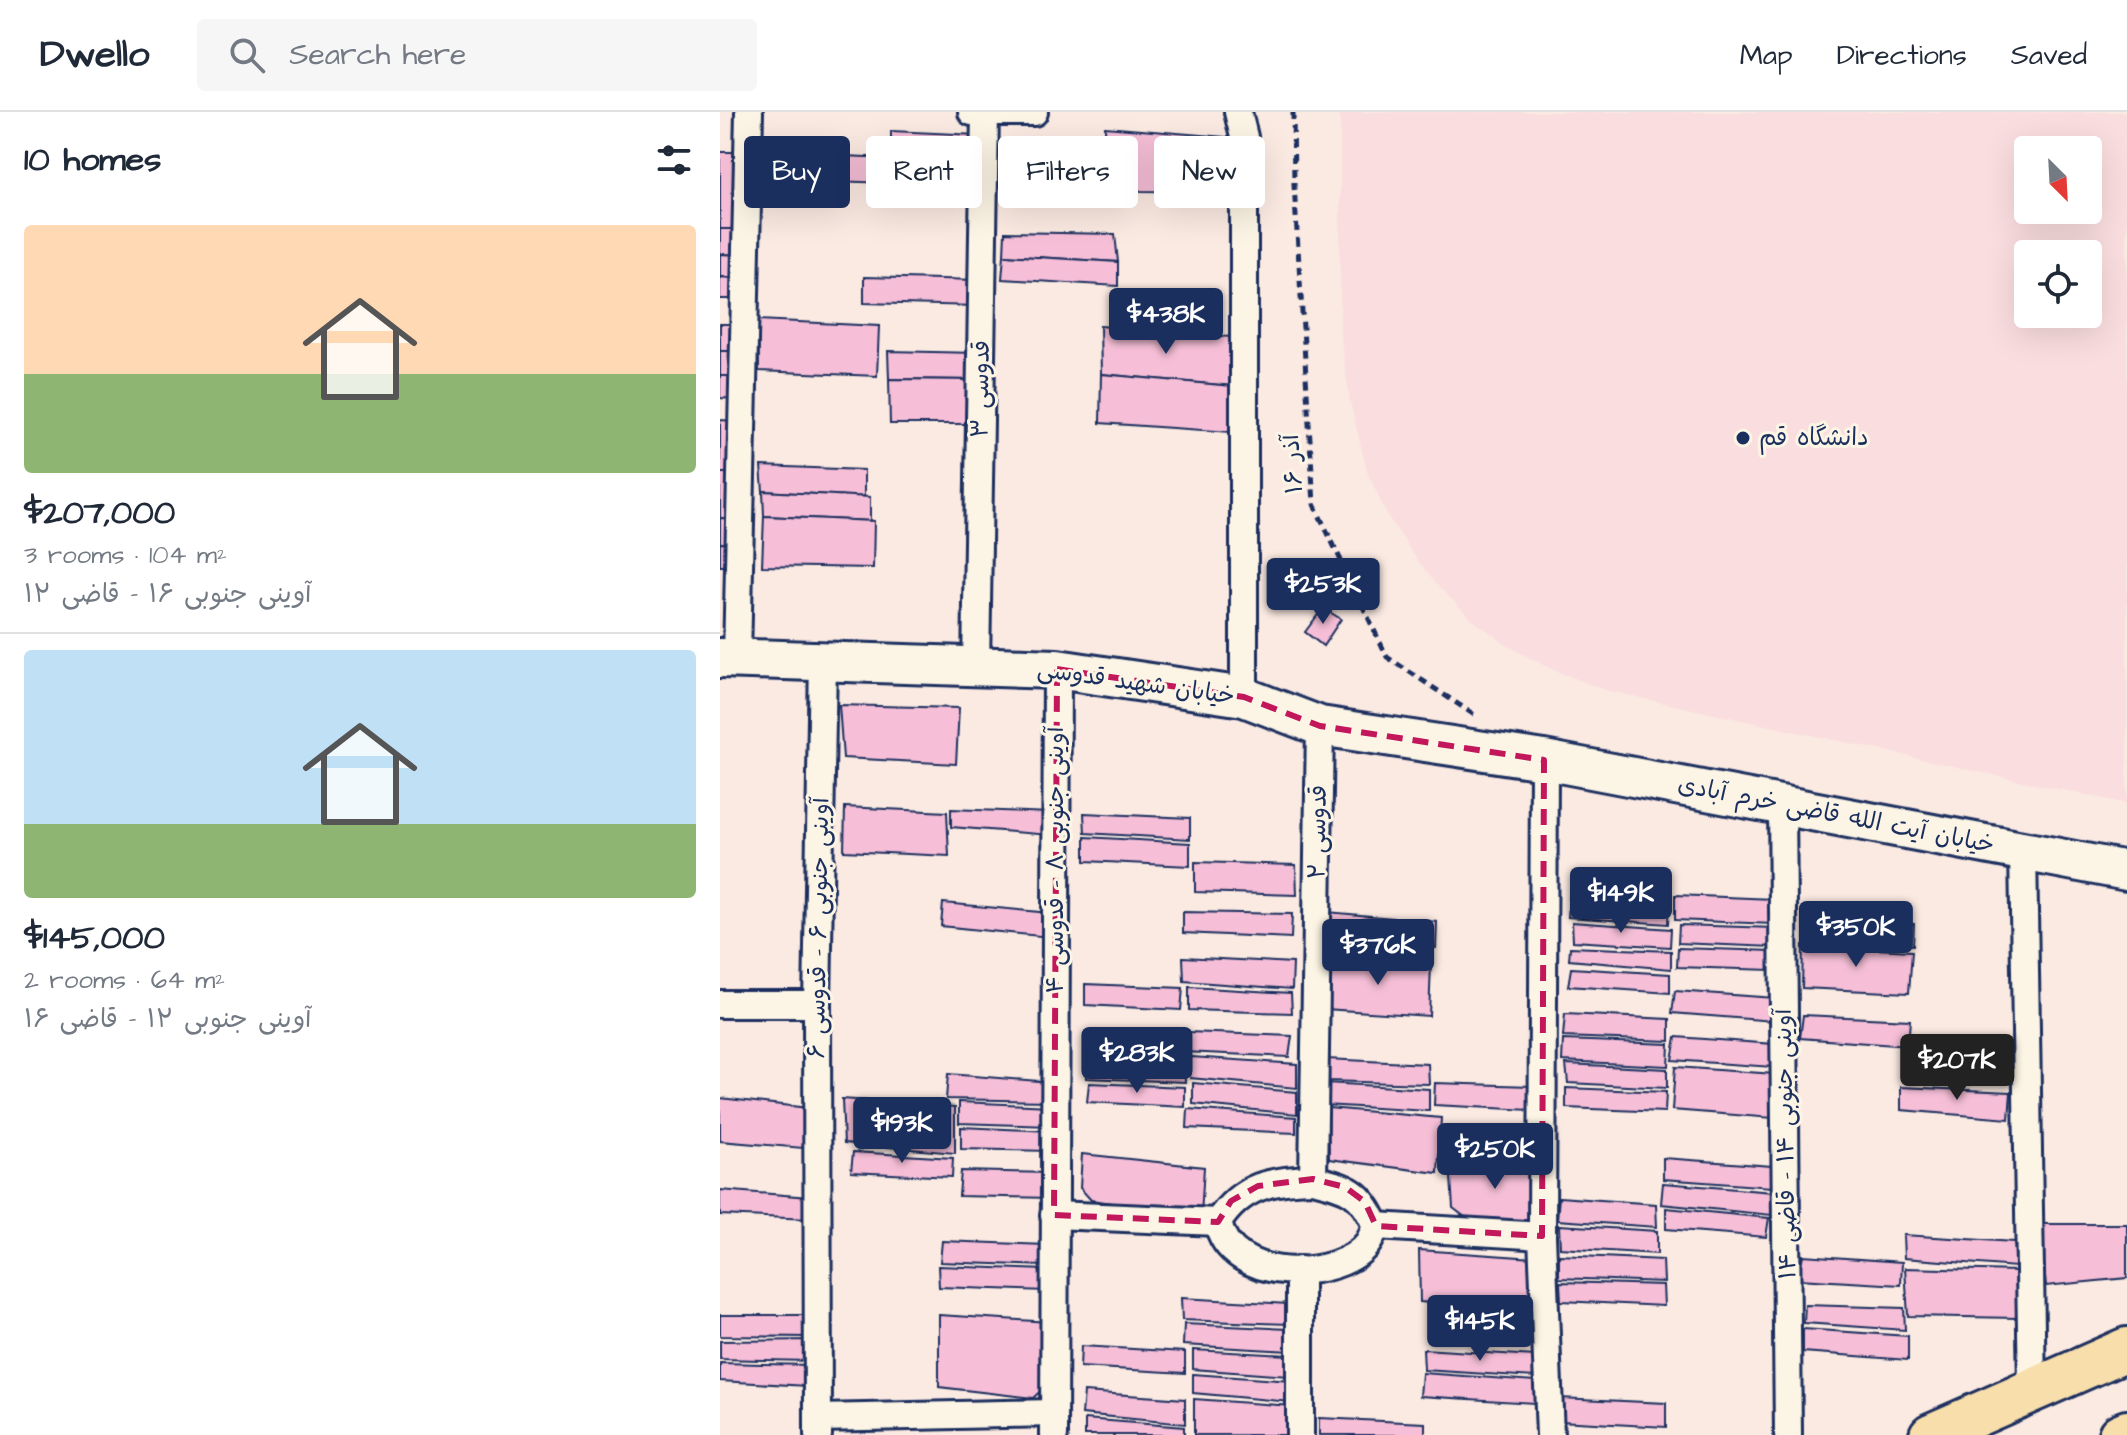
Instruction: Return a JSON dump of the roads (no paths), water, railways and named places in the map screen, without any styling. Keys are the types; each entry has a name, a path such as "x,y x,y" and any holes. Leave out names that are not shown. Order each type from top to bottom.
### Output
{"main road":[{"name":"خیابان شهید قدوسی","path":"728,658 1057,669 1244,697 1320,726 1544,760"},
{"name":"خیابان آیت الله قاضی خرم آبادی","path":"1544,760 2127,871"},
{"path":"1931,1435 2127,1349"},
{"path":"2120,1435 2127,1432"}],"street":[{"path":"728,658 749,112"},
{"path":"972,112 1034,112"},
{"name":"قدوسی ۳","path":"976,666 985,112"},
{"path":"1238,112 1244,137 1244,697"},
{"name":"آوینی جنوبی ۶ - قدوسی ۶","path":"818,1426 817,1004 823,660"},
{"name":"آوینی جنوبی ۸ - قدوسی ۴","path":"1054,1424 1057,669"},
{"name":"قدوسی ۲","path":"1313,1179 1320,726"},
{"path":"1544,760 1542,1236 1550,1435"},
{"name":"آوینی جنوبی ۱۴ - قاضی ۱۴","path":"1782,805 1788,1435"},
{"path":"2023,851 2032,1390"},
{"path":"720,1004 817,1004"},
{"path":"1313,1179 1345,1187 1365,1202 1376,1226 1367,1245 1350,1257 1300,1270 1265,1268 1243,1261 1221,1236 1218,1222 1231,1201 1258,1186 1285,1180 1313,1179"},
{"path":"1054,1215 1218,1222"},
{"path":"1376,1226 1542,1236"},
{"path":"1300,1270 1300,1435"},
{"path":"818,1426 1054,1424"}],"place":[{"name":"دانشگاه قم","path":"1743,438"}]}
